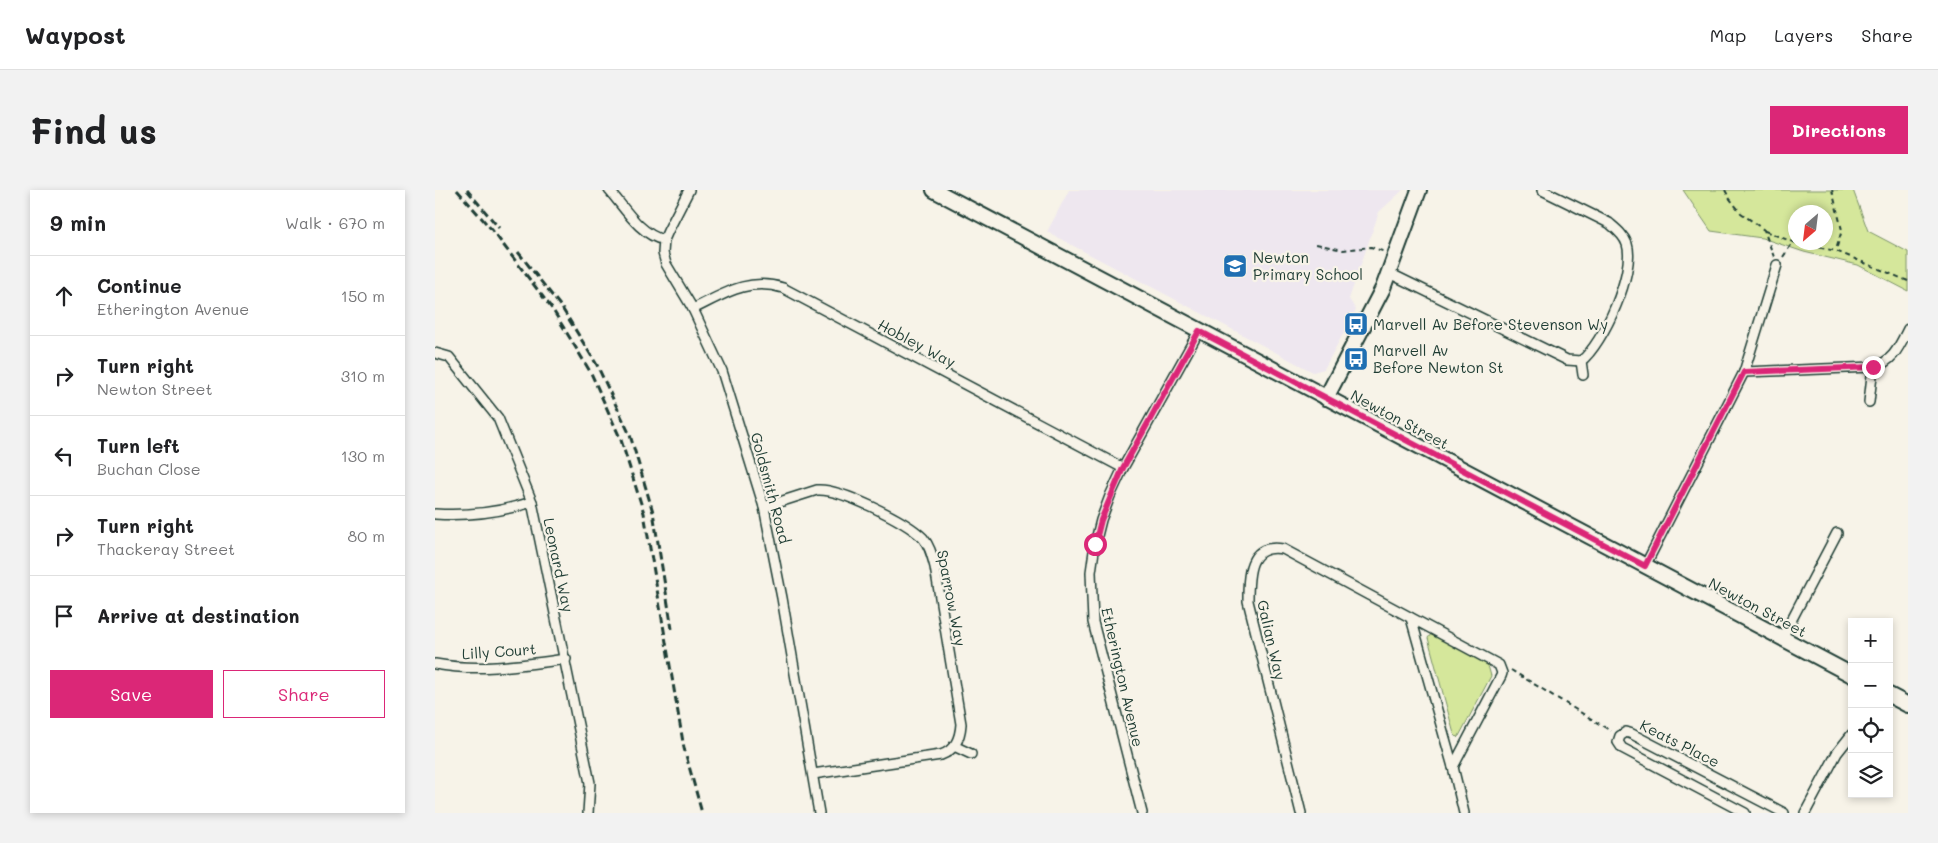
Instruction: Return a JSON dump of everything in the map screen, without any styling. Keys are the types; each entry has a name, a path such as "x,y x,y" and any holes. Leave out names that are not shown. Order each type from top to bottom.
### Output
{"street":[{"path":"609,190 636,222 658,239 664,240 689,190"},
{"name":"Newton Street","path":"934,190 1848,673"},
{"path":"1326,398 1375,306 1419,190"},
{"path":"1542,190 1609,223 1627,243 1627,273 1619,298 1595,346 1581,361"},
{"name":"Goldsmith Road","path":"664,240 663,253 666,264 693,309 722,371 764,507 819,813"},
{"path":"1645,566 1744,372 1777,265"},
{"path":"1389,273 1567,360 1581,361"},
{"name":"Hobley Way","path":"693,309 739,287 750,284 761,283 783,288 1123,468"},
{"path":"1744,372 1873,367 1891,359 1908,329"},
{"name":"Etherington Avenue","path":"1142,813 1093,622 1091,572 1101,520 1123,468 1199,331"},
{"name":"Leonard Way","path":"435,353 449,357 497,418 532,502 591,783 588,813"},
{"path":"1581,361 1583,376"},
{"path":"1869,402 1873,367"},
{"name":"Sparrow Way","path":"764,507 817,490 826,489 865,504 913,531 923,539 931,550 935,567 961,724 954,746"},
{"path":"435,514 459,516 515,508 532,502"},
{"path":"1782,638 1837,533"},
{"name":"Galian Way","path":"1301,813 1249,608 1248,586 1254,559 1258,553 1272,548 1283,549 1495,661 1501,669"},
{"path":"1411,618 1464,813"},
{"name":"Lilly Court","path":"435,664 457,668 501,668 565,659"},
{"path":"1453,767 1501,676 1501,669"},
{"path":"1893,697 1908,705"},
{"name":"Keats Place","path":"1745,813 1622,748 1619,742 1620,736 1625,732 1632,734 1784,813"},
{"path":"1805,813 1837,753 1848,739"},
{"path":"813,774 941,755 948,752 954,746 971,754"}],"path":[{"path":"1725,190 1729,199 1741,212 1764,230 1788,240"},
{"path":"1832,190 1842,230 1836,251"},
{"path":"1764,230 1777,265"},
{"path":"1316,244 1343,250 1371,247 1387,253"},
{"path":"1777,265 1788,249"},
{"path":"1831,250 1908,281"},
{"path":"1501,669 1509,670 1620,736"}],"shaded area":[{"name":"Newton Primary School","path":"1069,190 1403,190 1379,212 1349,299 1356,310 1324,369 1313,372 1047,232"}],"green space":[{"path":"1683,190 1853,190 1868,231 1908,252 1908,291 1858,265 1798,250 1833,250 1833,205 1788,205 1788,247 1762,238 1711,231"},
{"path":"1432,633 1487,662 1491,676 1458,738 1454,734 1428,638"}],"railway":[{"path":"457,190 492,230 553,310 591,373 621,440 644,513 684,748 702,813"},
{"path":"467,190 499,228"},
{"path":"518,252 562,308 597,365 630,435 653,512 672,629"}],"place":[{"name":"Newton Primary School","path":"1235,266"},
{"name":"Marvell Av Before Stevenson Wy","path":"1356,324"},
{"name":"Marvell Av Before Newton St","path":"1356,359"}],"route":[{"path":"1095,544 1101,520 1123,468 1199,331 1645,566 1744,372 1873,367"}]}
